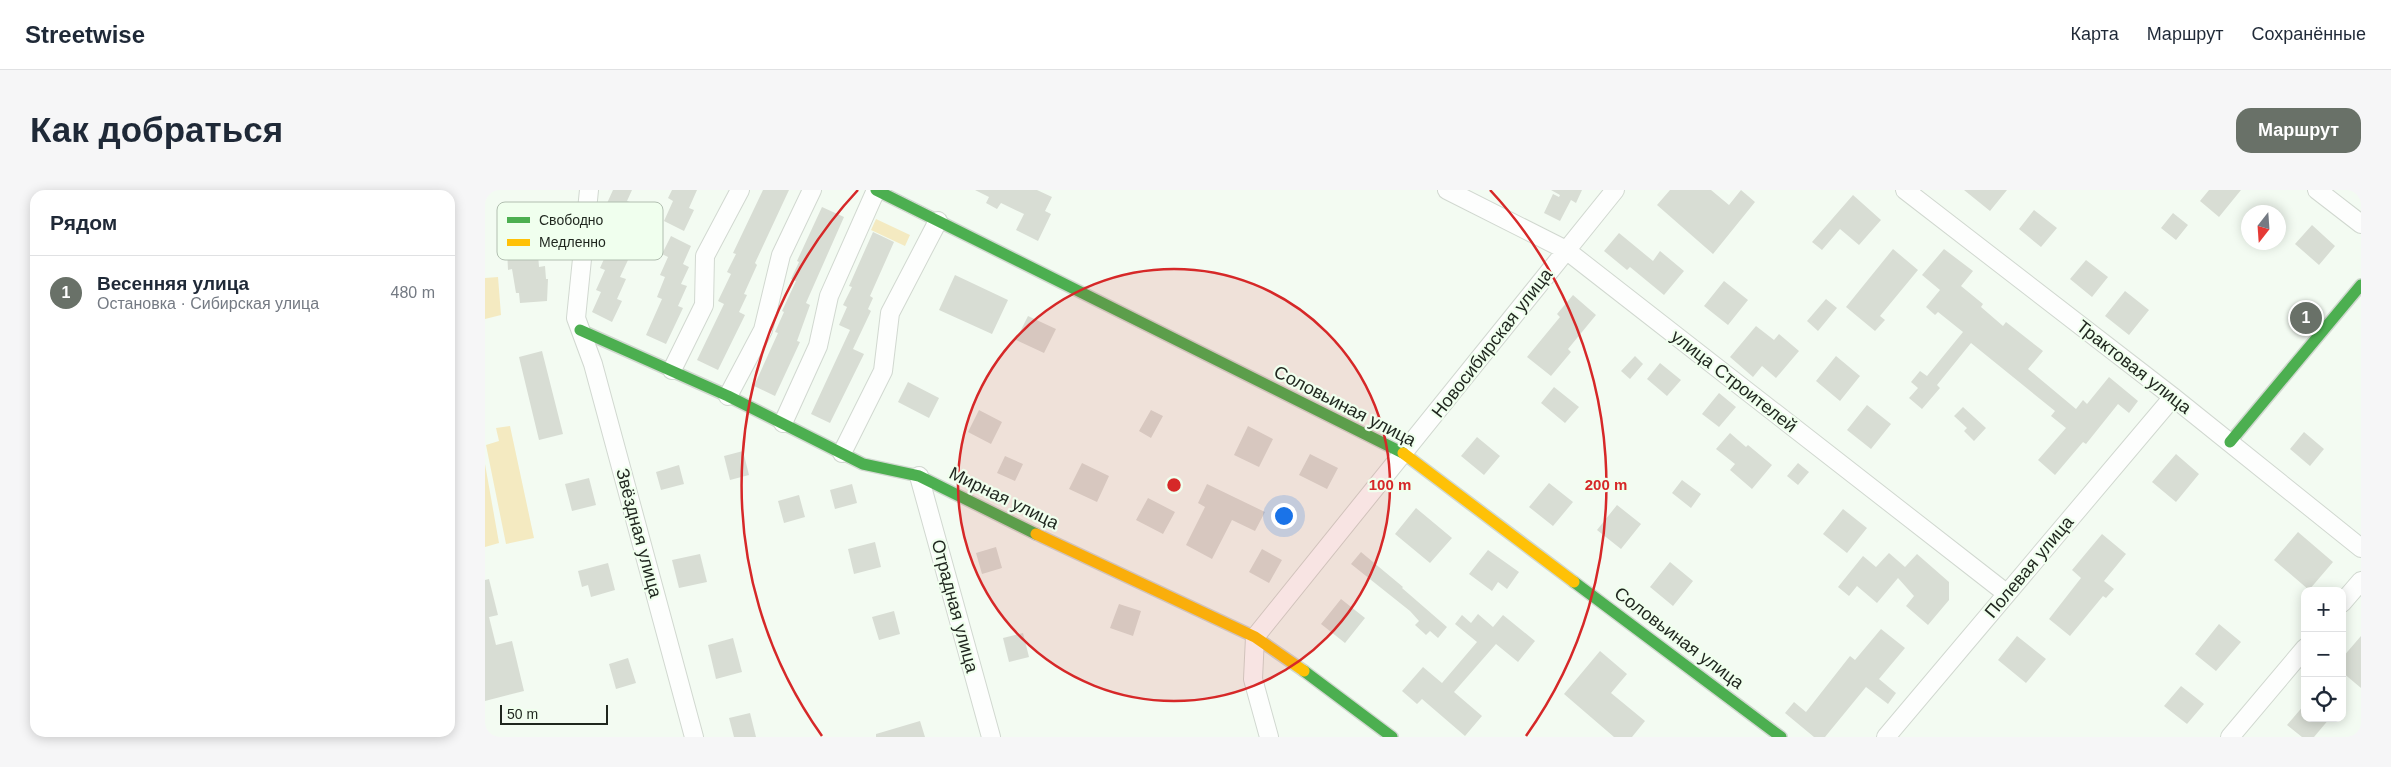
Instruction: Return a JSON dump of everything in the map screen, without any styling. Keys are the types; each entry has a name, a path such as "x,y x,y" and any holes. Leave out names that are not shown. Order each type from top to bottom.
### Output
{"street":[{"path":"672,370 703,305 705,256 740,190"},
{"path":"728,396 763,330 781,256 812,190"},
{"path":"783,423 818,346 829,296 876,190"},
{"name":"Соловьиная улица","path":"876,190 1404,454 1781,737"},
{"name":"улица Строителей","path":"1447,190 1566,250 2006,594"},
{"name":"Новосибирская улица","path":"1255,637 1615,190"},
{"name":"Трактовая улица","path":"1905,190 2173,397 2361,548"},
{"path":"2317,190 2361,224"},
{"path":"842,453 883,372 890,313 938,221"},
{"name":"Звёздная улица","path":"582,260 576,318 593,364 693,737"},
{"path":"2230,442 2361,285"},
{"name":"Мирная улица","path":"580,330 728,396 842,453 877,468 919,476 1100,565 1255,637 1327,687 1392,737"},
{"name":"Полевая улица","path":"1886,737 2173,397"},
{"name":"Отрадная улица","path":"919,476 991,737"},
{"path":"2346,598 2361,581"},
{"path":"1255,637 1253,679 1269,737"},
{"path":"2230,737 2301,653"}],"shaded area":[{"path":"876,219 910,235 905,246 871,230"},
{"path":"498,277 501,315 485,319 485,278"},
{"path":"510,426 534,538 506,544 486,445 499,441 496,428"},
{"path":"485,464 499,543 485,547"}],"building":[{"path":"613,190 632,190 627,201 630,202 608,202"},
{"path":"672,190 697,190 689,208 694,210 684,231 664,221 673,201 668,198"},
{"path":"763,190 789,190 755,263 757,265 744,294 747,295 739,312 745,315 718,370 697,360 724,304 718,301 731,274 727,272 736,254 733,253"},
{"path":"975,190 1037,190 1052,197 1045,211 1051,214 1038,241 1016,230 1024,214 1001,203 997,209 986,203 989,197"},
{"path":"1551,190 1582,190 1576,203 1571,200 1560,221 1544,213 1553,194 1559,197 1560,195"},
{"path":"1670,190 1711,190 1729,205 1741,190 1755,202 1713,254 1657,205"},
{"path":"1964,190 2007,190 1990,211"},
{"path":"2209,190 2241,190 2219,217 2200,201"},
{"path":"1853,195 1881,220 1859,245 1840,229 1822,250 1812,242"},
{"path":"822,207 844,217 806,303 810,305 797,341 800,342 775,396 754,386 778,333 775,332 784,312 782,311 796,281 791,279 799,262 797,261"},
{"path":"2034,210 2057,228 2041,247 2019,229"},
{"path":"2173,213 2188,225 2176,240 2161,228"},
{"path":"2312,225 2335,246 2319,265 2295,244"},
{"path":"873,232 894,242 870,296 873,298 868,309 871,311 853,349 864,354 830,423 811,414 850,330 839,325 847,307 843,305 852,287 849,286"},
{"path":"1619,233 1653,261 1660,251 1684,271 1664,295 1630,267 1627,270 1604,251"},
{"path":"671,236 691,246 683,264 689,267 681,284 687,286 678,306 683,308 666,344 646,335 662,299 657,297 665,277 660,275 668,257 663,254"},
{"path":"1893,249 1918,270 1880,316 1885,320 1875,331 1846,307"},
{"path":"1944,249 1973,271 1961,286 1983,304 1981,307 2003,326 2006,322 2043,351 2028,369 2076,409 2083,400 2087,404 2109,377 2138,401 2129,413 2118,404 2086,444 2083,442 2055,475 2038,460 2066,428 2051,416 2055,411 1971,343 1937,385 1940,388 1922,409 1909,398 1918,388 1911,382 1920,371 1927,376 1963,332 1938,312 1935,315 1926,307 1940,290 1922,275"},
{"path":"508,260 538,260 539,267 545,266 546,279 548,279 547,301 520,303 519,293 516,293 512,269 508,270"},
{"path":"604,260 628,260 620,277 626,279 617,299 622,301 612,322 592,312 601,292 596,290 605,270 600,268"},
{"path":"2086,260 2108,277 2092,297 2070,279"},
{"path":"955,275 1008,300 992,334 939,310"},
{"path":"1724,281 1748,300 1728,325 1704,306"},
{"path":"2125,291 2149,310 2129,335 2105,316"},
{"path":"1573,295 1596,315 1568,349 1571,352 1551,376 1527,357 1560,317 1557,314"},
{"path":"1826,299 1837,308 1818,331 1807,321"},
{"path":"1028,316 1056,329 1044,353 1016,340"},
{"path":"1756,326 1774,340 1779,334 1799,351 1776,378 1762,366 1753,377 1730,357"},
{"path":"542,351 563,434 539,440 519,357"},
{"path":"1635,356 1643,364 1630,379 1621,371"},
{"path":"1836,356 1860,376 1840,401 1816,381"},
{"path":"1660,363 1681,380 1667,396 1647,379"},
{"path":"908,382 939,398 929,418 898,402"},
{"path":"1554,387 1579,407 1565,423 1541,403"},
{"path":"1719,393 1736,407 1719,427 1702,414"},
{"path":"1867,405 1891,424 1871,449 1847,430"},
{"path":"1963,407 1986,428 1974,441 1964,431 1967,428 1954,416"},
{"path":"979,410 1002,422 991,444 968,432"},
{"path":"1151,410 1163,416 1151,438 1139,431"},
{"path":"1248,426 1273,439 1259,467 1234,455"},
{"path":"2304,432 2324,449 2310,466 2290,449"},
{"path":"1730,433 1772,465 1752,489 1730,470 1735,464 1716,449"},
{"path":"1477,437 1500,456 1484,475 1461,456"},
{"path":"743,451 749,475 730,480 724,456"},
{"path":"1310,454 1338,468 1327,489 1299,475"},
{"path":"2176,454 2199,474 2176,502 2152,482"},
{"path":"1005,456 1023,464 1015,481 997,473"},
{"path":"1082,463 1109,476 1097,502 1069,489"},
{"path":"1798,463 1809,472 1798,485 1787,476"},
{"path":"679,465 684,484 661,490 656,472"},
{"path":"589,478 596,505 572,511 565,484"},
{"path":"1682,480 1701,494 1691,508 1672,493"},
{"path":"1549,483 1573,502 1553,526 1529,507"},
{"path":"852,484 857,503 835,509 830,490"},
{"path":"1207,484 1265,512 1255,531 1232,520 1212,559 1186,545 1205,507 1198,503"},
{"path":"799,495 805,517 784,523 778,501"},
{"path":"1148,498 1175,512 1163,534 1136,520"},
{"path":"1617,505 1641,524 1621,549 1597,530"},
{"path":"1416,508 1452,538 1430,563 1395,534"},
{"path":"1843,509 1867,528 1847,553 1823,534"},
{"path":"2298,532 2333,562 2312,587 2306,587 2274,560"},
{"path":"2102,534 2126,554 2104,581 2114,589 2106,598 2103,596 2070,636 2049,619 2081,578 2072,570"},
{"path":"875,542 881,567 854,574 848,549"},
{"path":"996,547 1002,568 982,574 976,553"},
{"path":"1262,549 1282,560 1269,583 1249,572"},
{"path":"1488,550 1519,572 1507,589 1498,582 1492,591 1469,574"},
{"path":"1361,552 1447,627 1438,638 1430,631 1426,635 1415,625 1419,621 1410,611 1351,564"},
{"path":"1889,553 1905,567 1917,554 1949,582 1949,600 1928,625 1906,606 1914,596 1898,578 1877,603 1857,586 1849,596 1838,587 1863,556 1876,567"},
{"path":"700,554 707,582 679,588 672,560"},
{"path":"1670,562 1693,581 1673,606 1650,587"},
{"path":"608,563 615,590 591,597 588,585 582,587 578,571"},
{"path":"489,579 498,615 489,617 496,645 512,641 524,691 485,701 485,580"},
{"path":"1341,599 1365,618 1345,643 1321,624"},
{"path":"1119,604 1141,611 1133,636 1110,628"},
{"path":"894,611 900,634 879,640 872,617"},
{"path":"1478,614 1493,627 1503,615 1535,641 1518,662 1496,644 1454,692 1482,716 1465,736 1422,699 1417,704 1402,691 1423,667 1442,683 1477,642 1455,624 1462,615 1471,623"},
{"path":"2219,624 2241,642 2216,671 2195,654"},
{"path":"1881,629 1905,648 1879,679 1896,693 1888,704 1866,687 1825,737 1814,737 1785,713 1794,702 1806,712 1850,656 1855,660"},
{"path":"1023,633 1029,657 1009,662 1003,638"},
{"path":"2017,636 2046,659 2026,683 1998,660"},
{"path":"2361,636 2361,688 2346,675 2346,653"},
{"path":"733,638 742,672 716,679 708,645"},
{"path":"1600,651 1627,674 1611,693 1645,721 1632,737 1614,737 1564,694"},
{"path":"628,658 636,683 616,689 609,664"},
{"path":"2181,686 2204,704 2187,724 2164,706"},
{"path":"2301,709 2301,722 2327,722 2314,737 2302,737 2287,725"},
{"path":"750,713 756,737 734,737 729,718"},
{"path":"920,721 925,737 876,737 876,734"}],"traffic: fast":[{"path":"876,190 1403,453"},
{"path":"2230,442 2361,285"},
{"path":"580,330 728,396 863,464 919,476 1036,534"},
{"path":"1574,582 1781,737"},
{"path":"1304,671 1392,737"}],"traffic: slow":[{"path":"1403,453 1574,582"},
{"path":"1036,534 1255,637 1304,671"}],"place":[{"name":"Весенняя улица","path":"2306,318"}]}
